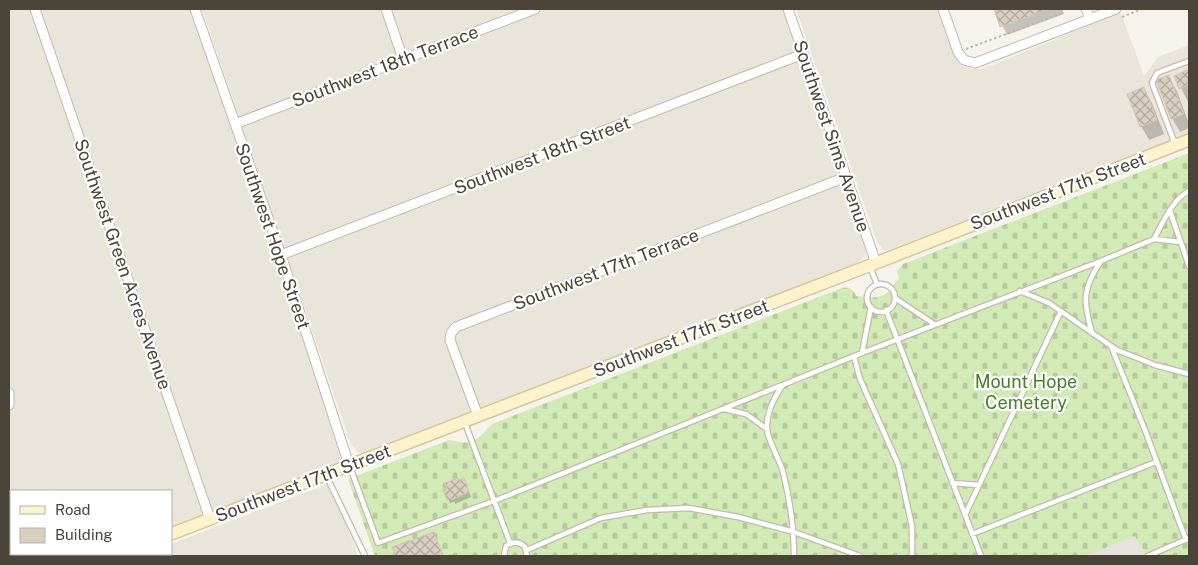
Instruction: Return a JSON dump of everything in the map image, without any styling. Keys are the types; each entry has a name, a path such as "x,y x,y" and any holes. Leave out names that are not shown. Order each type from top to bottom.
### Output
{"main road":[{"name":"Southwest 17th Street","path":"172,534 873,264 1189,140"}],"street":[{"name":"Southwest Green Acres Avenue","path":"35,9 210,519"},
{"name":"Southwest Hope Street","path":"195,9 281,255 349,465"},
{"path":"386,9 403,60"},
{"name":"Southwest 18th Terrace","path":"235,124 535,9"},
{"name":"Southwest Sims Avenue","path":"788,9 846,177 873,264"},
{"path":"943,9 958,52 975,64 1090,19 1117,14"},
{"path":"1086,9 1090,19"},
{"name":"Southwest 18th Street","path":"281,255 803,54"},
{"name":"Southwest 17th Terrace","path":"478,416 450,340 451,334 456,327 846,177"},
{"path":"9,393 9,405"}],"lane":[{"path":"1176,145 1152,83 1156,73 1189,60"},
{"path":"1154,238 1181,195 1189,191"},
{"path":"1170,211 1189,266"},
{"path":"349,465 378,543 494,501 898,338 1101,261 1154,238 1180,242"},
{"path":"1092,332 1085,304 1086,295 1093,273 1101,261"},
{"path":"873,264 877,284"},
{"path":"862,353 871,307 868,294 872,287 877,284 890,286 895,294 892,307 880,311 871,307"},
{"path":"1020,291 1049,303 1116,350 1155,365 1189,374"},
{"path":"895,298 934,324"},
{"path":"886,310 981,556"},
{"path":"965,515 1061,311"},
{"path":"1111,346 1188,539 1148,556"},
{"path":"854,356 860,379 898,464 912,526 912,556"},
{"path":"767,429 774,399 783,384"},
{"path":"724,408 746,414 767,429 783,471 794,532 794,556"},
{"path":"464,421 510,543"},
{"path":"972,534 1156,462"},
{"path":"326,474 365,556"},
{"path":"952,483 979,484"},
{"path":"527,550 601,518 647,510 689,508 738,517 794,532 860,556"},
{"path":"504,556 504,549 510,543 518,542 527,550 527,556"}],"path":[{"path":"963,55 1062,13 1062,9"},
{"path":"1117,14 1142,9"}],"shaded area":[{"path":"9,9 190,9 343,456 341,462 172,527 172,490 10,490 10,555 97,555 9,556"},
{"path":"202,9 783,9 867,254 859,262 365,454 358,453 351,444"},
{"path":"796,9 939,9 958,59 970,69 981,69 992,65 1121,13 1144,76 1158,57 1189,45 1189,133 889,250 883,250 877,241"},
{"path":"331,483 358,556 138,556 172,555 172,544"},
{"path":"1135,536 1146,556 1085,556"}],"green space":[{"name":"Mount Hope Cemetery","path":"1189,153 1189,556 375,556 348,479 449,440 474,441 492,424 842,288 851,289 856,296 873,297 885,295 899,279 897,271 903,264"}],"building":[{"path":"994,9 1050,9 1000,27"},
{"path":"1189,69 1189,85 1179,89 1174,76"},
{"path":"1169,75 1184,114 1171,119 1156,80"},
{"path":"1144,87 1157,120 1140,127 1127,94"},
{"path":"458,478 459,480 464,478 469,492 452,500 451,498 447,500 443,490 447,488 445,483"},
{"path":"434,532 443,556 395,556 392,547"}]}
